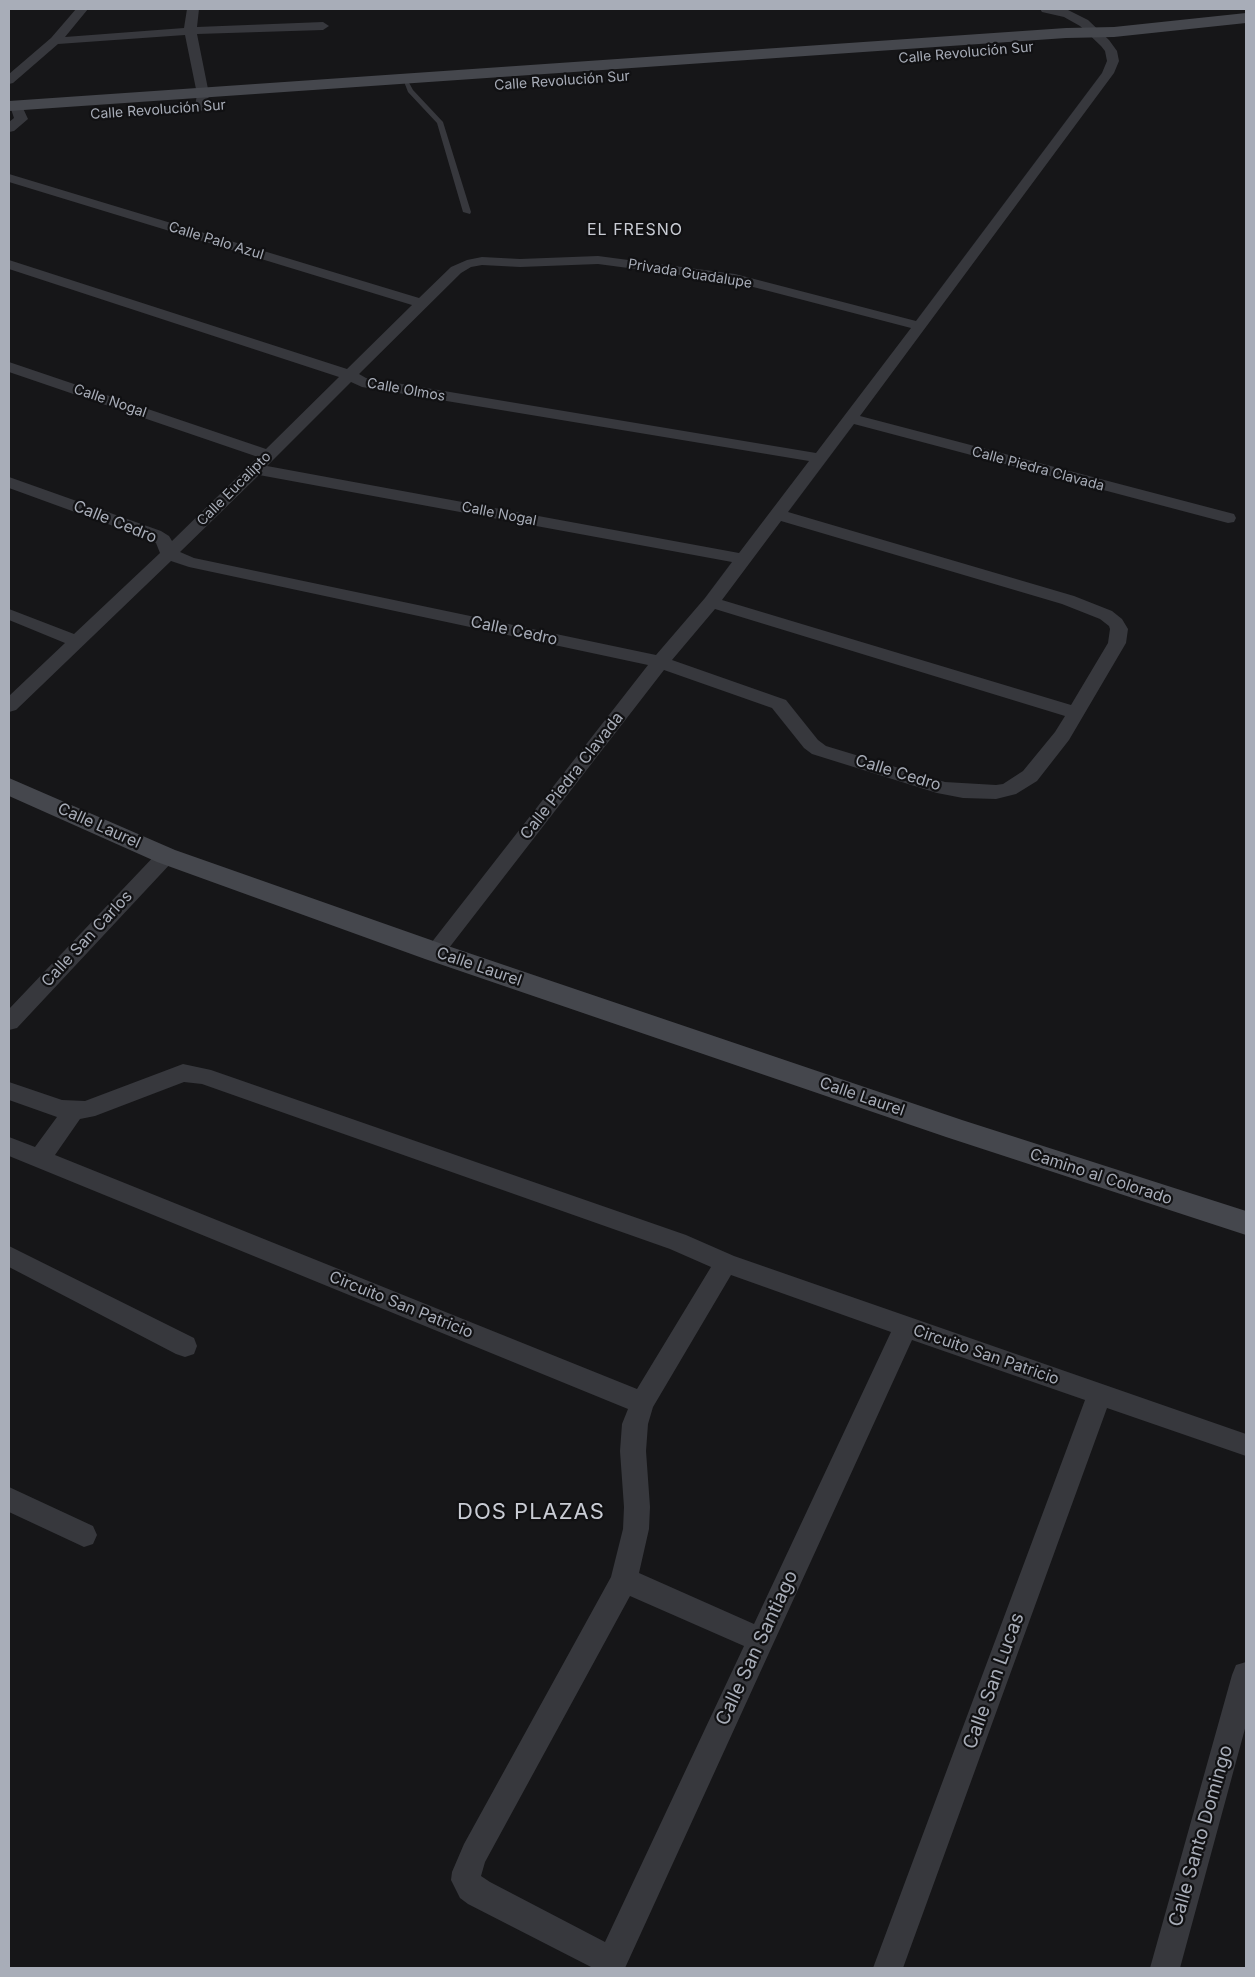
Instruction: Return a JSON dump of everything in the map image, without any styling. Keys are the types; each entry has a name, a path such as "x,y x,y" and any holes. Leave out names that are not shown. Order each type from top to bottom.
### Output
{"main road":[{"name":"Calle Revolución Sur","path":"13,116 202,100 922,50 1075,44 1102,34 1246,18"},
{"name":"Calle Laurel","path":"9,786 166,856 435,952 956,1129"},
{"name":"Camino al Colorado","path":"956,1129 1246,1223"}],"street":[{"path":"9,80 55,41 82,9"},
{"path":"193,9 190,31 202,100"},
{"path":"1046,9 1075,17 1102,34"},
{"path":"55,41 190,31 323,26"},
{"name":"Calle Piedra Clavada","path":"435,952 660,662 711,602 1108,74 1113,61 1111,51 1102,34"},
{"name":"Calle Palo Azul","path":"9,178 423,304"},
{"name":"Privada Guadalupe","path":"456,270 474,262 513,264 606,260 735,278 920,326"},
{"name":"Calle Olmos","path":"9,264 349,375 362,382 818,458"},
{"name":"Calle Eucalipto","path":"9,706 76,640 169,554 456,270"},
{"name":"Calle Nogal","path":"9,366 269,454"},
{"name":"Calle Piedra Clavada","path":"849,418 1228,518"},
{"name":"Calle Nogal","path":"255,469 742,559"},
{"name":"Calle Cedro","path":"9,482 160,537 169,554 213,568 660,662 779,704 811,744 819,750 944,788 981,792 1010,789 1021,783 1040,764 1077,713"},
{"path":"711,602 1077,713 1117,643 1119,628 1106,614 1068,600 777,514"},
{"path":"9,614 76,640"},
{"name":"Calle San Carlos","path":"9,1022 166,856"},
{"name":"Circuito San Patricio","path":"9,1091 61,1109 87,1110 183,1073 203,1076 678,1242 726,1263 906,1328 1246,1444"},
{"path":"40,1158 74,1111"},
{"name":"Circuito San Patricio","path":"9,1146 642,1403"},
{"path":"9,1256 184,1346"},
{"path":"610,1965 479,1893 466,1880 474,1854 624,1580 636,1528 637,1507 633,1451 635,1424 642,1403 726,1263"},
{"name":"Calle San Santiago","path":"610,1965 906,1328"},
{"name":"Calle San Lucas","path":"888,1968 1100,1394"},
{"path":"9,1499 84,1535"},
{"path":"624,1580 760,1640"},
{"name":"Calle Santo Domingo","path":"1165,1968 1246,1675"}],"lane":[{"path":"408,86 440,122 467,212"}],"district":[{"name":"EL FRESNO","path":"635,230"},
{"name":"DOS PLAZAS","path":"531,1512"}]}
